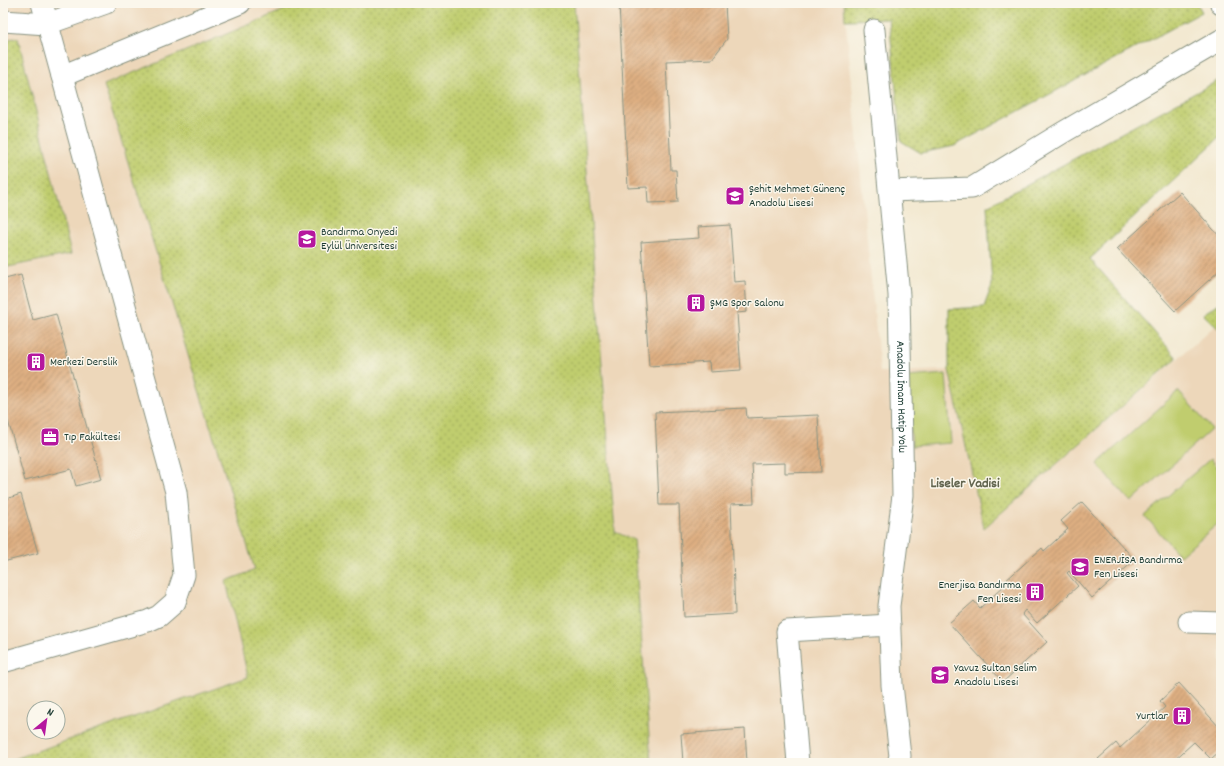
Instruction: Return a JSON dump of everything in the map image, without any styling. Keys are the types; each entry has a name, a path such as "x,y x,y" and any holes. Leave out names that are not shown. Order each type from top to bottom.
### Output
{"lane":[{"path":"3,662 148,621 159,616 175,602 184,575 176,492 42,3"},
{"path":"3,21 47,24 106,3"},
{"path":"62,76 240,3"},
{"name":"Anadolu İmam Hatip Yolu","path":"874,30 890,184 899,295 903,495 890,606 892,685 900,756 898,763"},
{"path":"890,191 972,188 1221,40"},
{"path":"1189,622 1221,623"},
{"path":"798,763 787,631 890,625"}],"shaded area":[{"name":"Bandırma Onyedi Eylül Üniversitesi","path":"3,3 844,3 880,372 949,370 984,528 1216,325 1221,331 1221,763 3,763"}],"green space":[{"name":"Bandırma Onyedi Eylül Üniversitesi","path":"301,3 574,3 615,532 634,540 651,763 3,763 248,677 226,581 255,570 104,85"},
{"path":"844,3 1197,3 1202,12 954,146 921,153 901,141 889,19 845,20"},
{"path":"18,38 71,254 3,268 3,39"},
{"path":"1221,79 1221,136 1090,259 1177,358 984,528 949,370 949,309 984,307 992,285 987,206"},
{"path":"1221,302 1221,331 1203,314"},
{"path":"946,374 951,443 912,446 907,377"},
{"path":"1178,391 1212,429 1131,502 1097,464"},
{"path":"1210,459 1221,472 1221,521 1180,556 1145,516"}],"building":[{"path":"619,3 725,3 727,39 712,59 666,61 671,170 676,170 678,202 648,203 647,187 628,188"},
{"path":"1180,192 1221,238 1221,269 1175,311 1117,249"},
{"name":"ŞMG Spor Salonu","path":"730,225 734,282 745,281 747,312 737,313 741,370 710,372 709,362 649,366 641,242 699,238 698,227"},
{"name":"Merkezi Derslik","path":"3,272 5,279 21,275 33,320 56,314 101,479 76,486 71,469 25,481 3,403"},
{"path":"746,408 747,418 818,415 821,472 785,473 785,463 752,464 754,503 731,504 735,614 684,617 679,505 659,505 655,412"},
{"path":"21,494 38,553 3,562 3,500"},
{"name":"Enerjisa Bandırma Fen Lisesi","path":"1082,502 1135,560 1092,598 1069,571 1067,573 1078,586 1037,623 1025,610 1022,614 1047,642 1003,682 949,623 974,601 980,608 1006,584 1004,582 1042,548 1044,551 1068,529 1061,521"},
{"name":"Yurtlar","path":"1179,683 1221,729 1221,750 1211,759 1194,742 1171,763 1102,763 1098,759 1116,743 1120,748 1165,707 1160,701"},
{"path":"745,729 747,763 683,763 681,734"}],"place":[{"name":"Şehit Mehmet Günenç Anadolu Lisesi","path":"735,196"},
{"name":"Bandırma Onyedi Eylül Üniversitesi","path":"307,239"},
{"name":"ŞMG Spor Salonu","path":"696,303"},
{"name":"Merkezi Derslik","path":"36,362"},
{"name":"Tıp Fakültesi","path":"50,437"},
{"name":"ENERJİSA Bandırma Fen Lisesi","path":"1080,567"},
{"name":"Enerjisa Bandırma Fen Lisesi","path":"1035,592"},
{"name":"Yavuz Sultan Selim Anadolu Lisesi","path":"940,675"},
{"name":"Yurtlar","path":"1182,716"}],"district":[{"name":"Liseler Vadisi","path":"965,484"}]}
